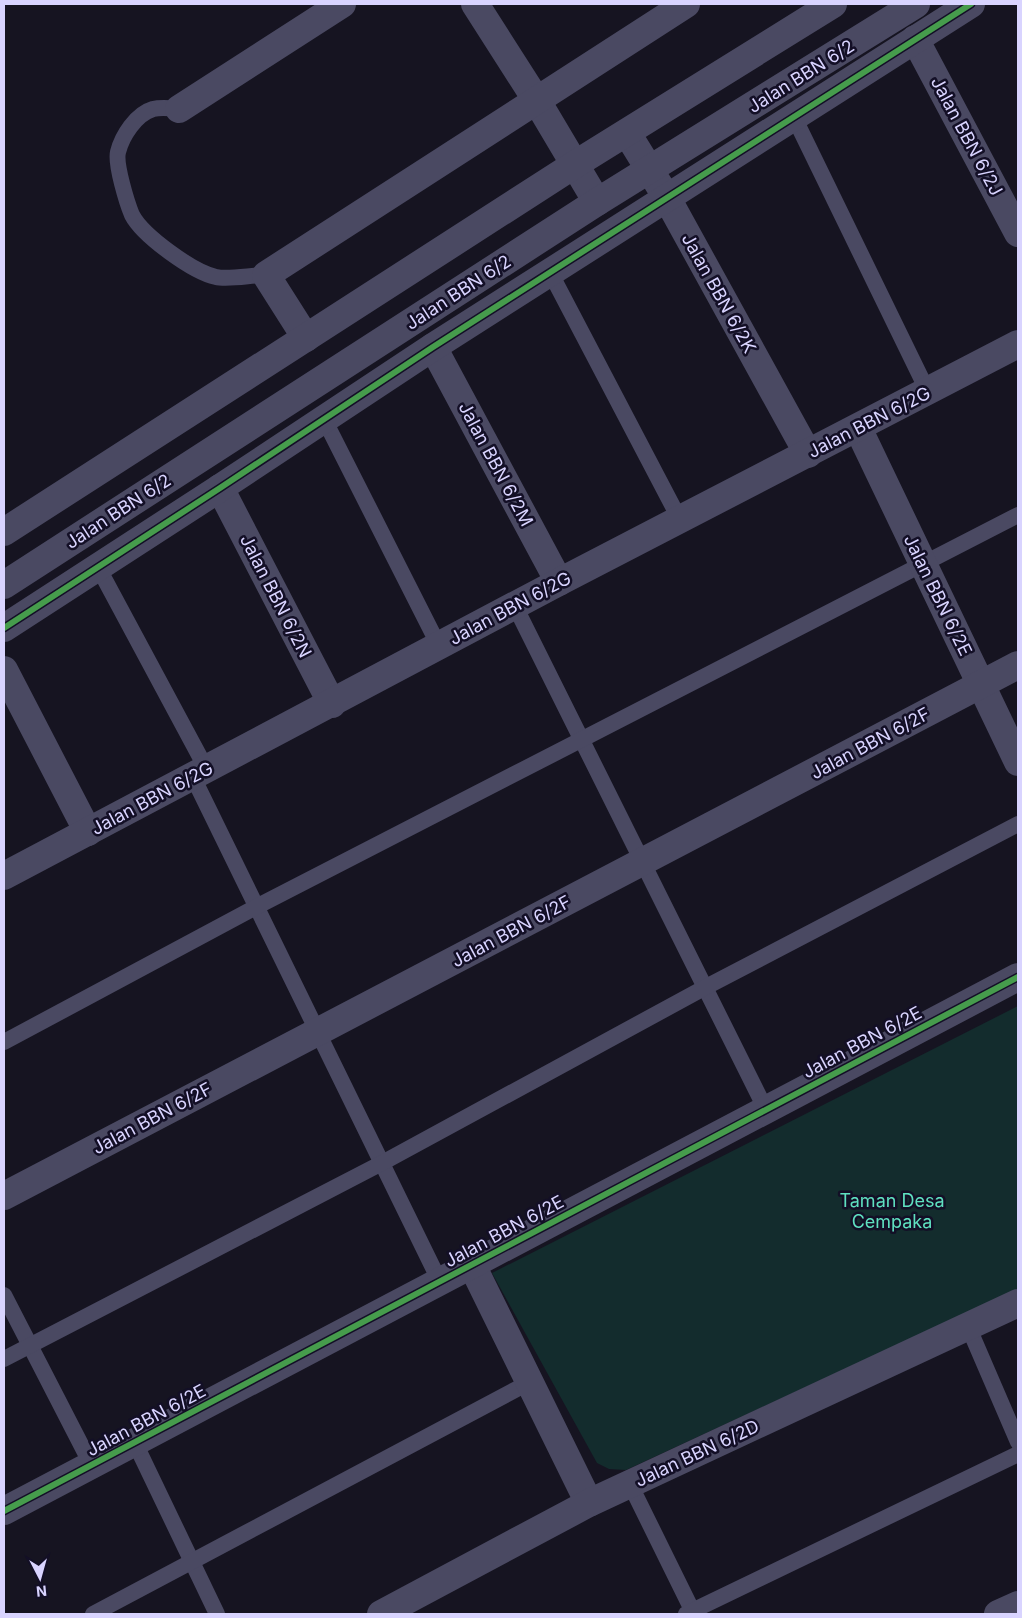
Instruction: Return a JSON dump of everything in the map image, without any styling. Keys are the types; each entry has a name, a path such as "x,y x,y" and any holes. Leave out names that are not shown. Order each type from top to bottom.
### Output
{"street":[{"path":"179,109 342,4"},
{"path":"475,4 537,101 597,202"},
{"path":"306,338 266,275 686,4"},
{"path":"4,532 574,165 833,4"},
{"name":"Jalan BBN 6/2","path":"4,585 597,202 650,171 916,4"},
{"path":"4,628 433,347 970,4"},
{"name":"Jalan BBN 6/2J","path":"916,39 1018,233"},
{"name":"Jalan BBN 6/2K","path":"627,133 666,198 808,454"},
{"name":"Jalan BBN 6/2G","path":"4,876 200,774 559,582 1018,344"},
{"name":"Jalan BBN 6/2M","path":"433,347 559,582"},
{"name":"Jalan BBN 6/2E","path":"858,428 1018,762"},
{"name":"Jalan BBN 6/2N","path":"220,488 332,704"},
{"name":"Jalan BBN 6/2F","path":"4,1196 1018,665"},
{"path":"4,670 88,832"},
{"name":"Jalan BBN 6/2E","path":"4,1511 1018,977"},
{"path":"472,1265 589,1503"},
{"name":"Jalan BBN 6/2D","path":"381,1614 589,1503 1018,1303"},
{"path":"998,1614 1018,1605"}],"lane":[{"path":"179,109 151,110 142,114 127,130 118,153 123,186 132,215 150,237 179,259 217,278 266,275"},
{"path":"794,116 928,392"},
{"path":"550,272 680,520"},
{"path":"324,419 439,646"},
{"path":"4,1042 256,906 1018,515"},
{"path":"98,567 200,774 256,906 440,1282"},
{"path":"515,606 641,863 766,1110"},
{"path":"4,1359 382,1163 704,988 1018,824"},
{"path":"4,1295 92,1466"},
{"path":"968,1326 1018,1442"},
{"path":"93,1614 530,1382"},
{"path":"135,1443 217,1614"},
{"path":"630,1484 691,1613 1018,1454"}],"green space":[{"name":"Taman Desa Cempaka","path":"1018,1006 1018,1289 626,1470 609,1469 597,1463 492,1273"}],"cycle path":[{"path":"4,628 433,347 971,4"},
{"path":"4,1511 1018,977"}]}
